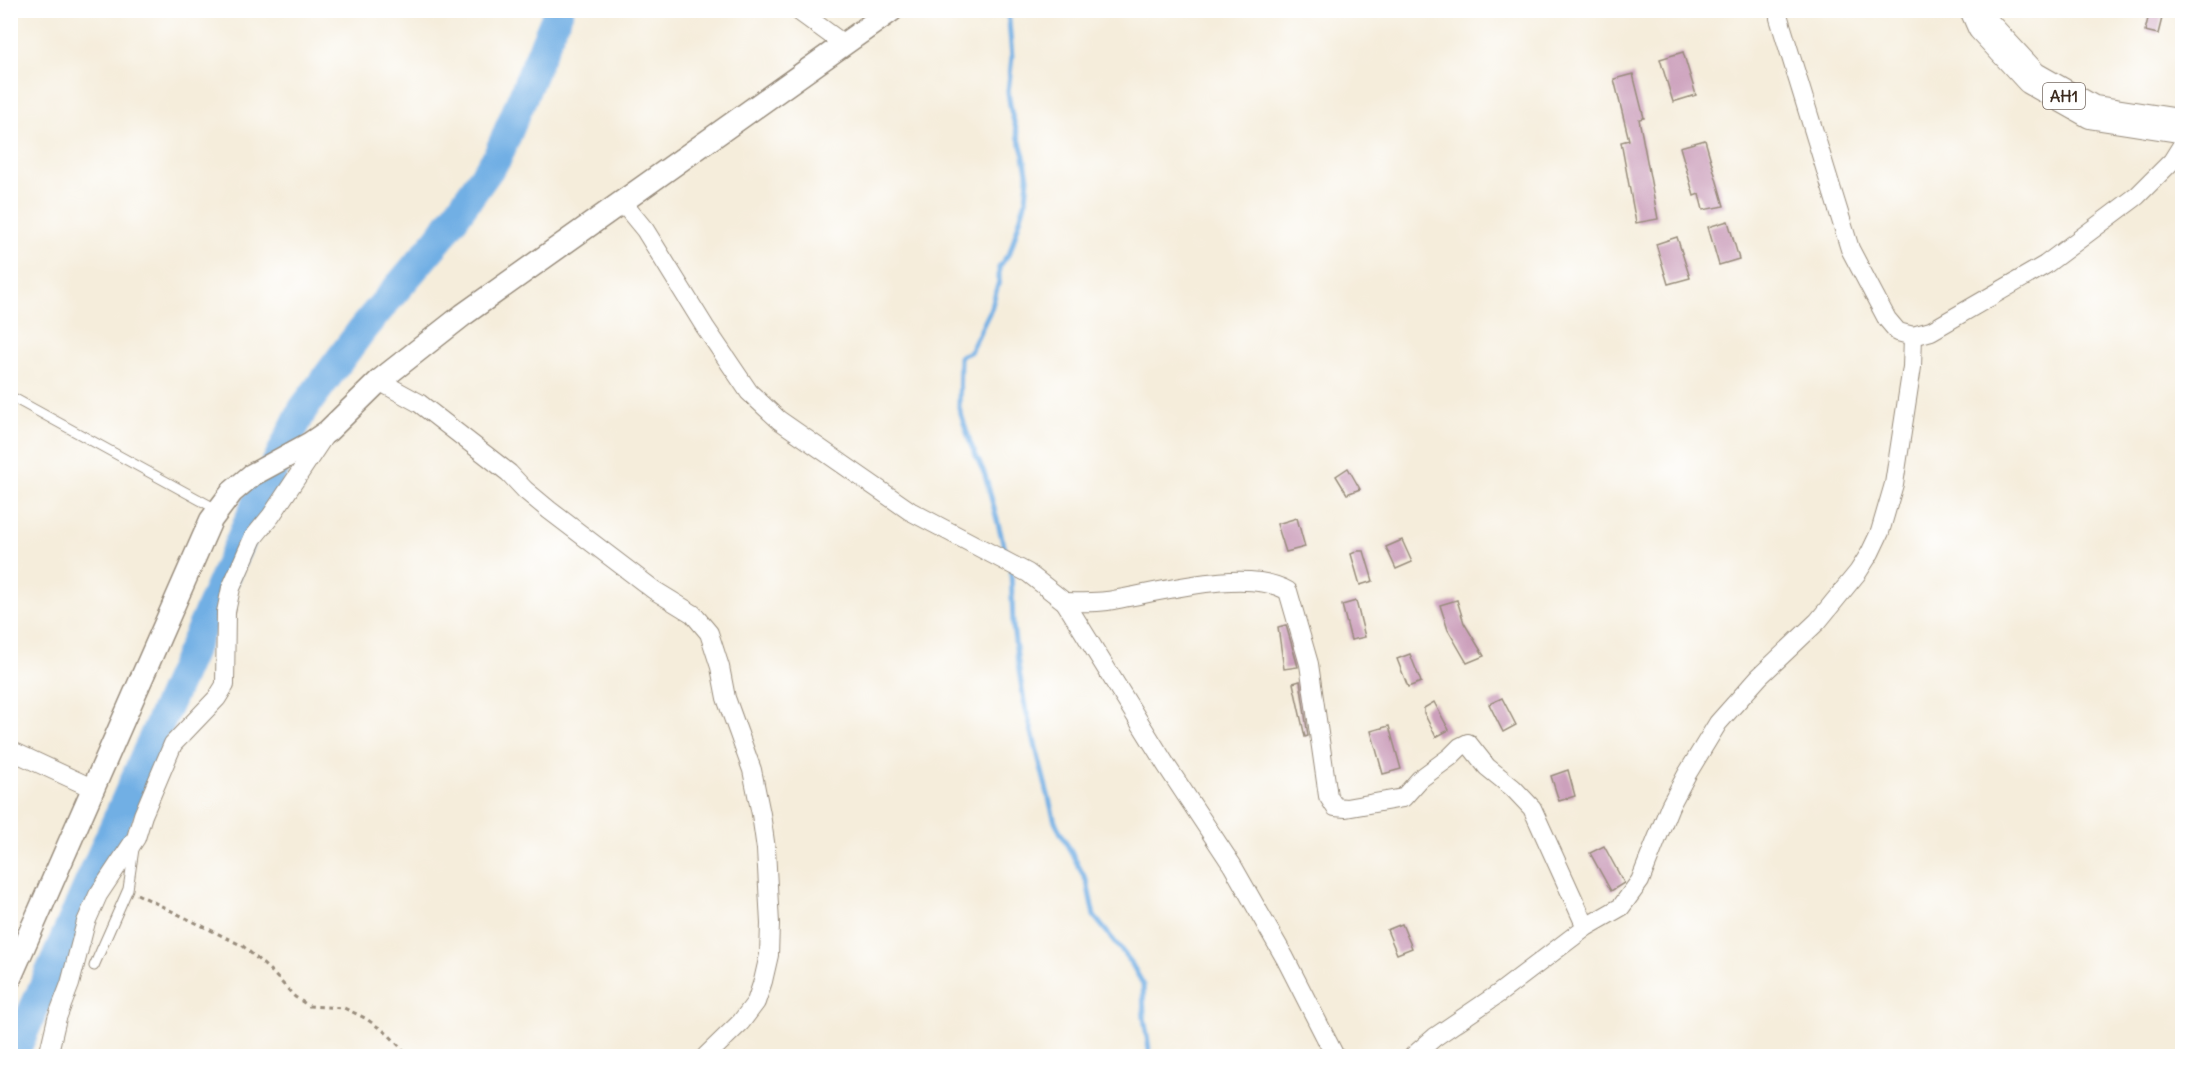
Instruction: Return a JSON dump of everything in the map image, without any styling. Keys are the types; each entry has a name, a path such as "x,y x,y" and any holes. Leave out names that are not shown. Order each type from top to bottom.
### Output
{"highway":[{"name":"AH1","path":"1977,10 1984,26 2032,78 2042,84 2092,112 2182,126"},
{"path":"1989,10 1994,21 2014,47 2036,66 2066,86 2103,101 2137,108 2182,109"}],"street":[{"path":"797,10 845,45"},
{"path":"10,978 211,520 232,492 252,475 328,431 379,381 463,315 892,10"},
{"path":"1779,18 1850,249 1887,320 1898,332 1913,336 1931,331 2045,265 2137,196 2172,161 2182,145"},
{"path":"622,202 645,230 705,327 749,392 779,420 910,510 1028,573 1065,602 1166,765 1232,865 1285,958 1335,1056"},
{"path":"1413,1056 1435,1036 1498,994 1586,927 1621,907 1632,895 1640,881 1670,806 1718,723 1759,677 1818,621 1870,553 1880,532 1894,484 1910,379 1913,336"},
{"path":"379,381 419,403 509,472 525,490 549,510 654,590 693,614 709,633 720,667 726,698 752,770 757,792 766,849 770,924 769,955 756,1002 741,1022 706,1056"},
{"path":"48,1056 57,1017 70,984 86,922 98,895 136,838 143,815 173,744 218,698 225,685 226,612 231,588 253,538 271,516 328,431"},
{"path":"1065,602 1103,602 1195,584 1259,582 1276,585 1288,591 1309,664 1328,796 1335,807 1346,808 1403,798 1420,779 1468,743 1487,767 1513,788 1532,808 1586,927"},
{"path":"10,750 92,788"}],"lane":[{"path":"10,396 218,510"},
{"path":"94,966 128,889 136,838"}],"path":[{"path":"128,889 243,946 271,970 295,997 309,1006 344,1008 365,1017 388,1034 402,1048 406,1056"}],"building":[{"path":"2150,10 2164,10 2158,34 2145,31"},
{"path":"1683,52 1696,95 1673,102 1660,59"},
{"path":"1633,74 1644,118 1639,119 1658,219 1636,223 1621,142 1629,140 1614,79"},
{"path":"1705,140 1724,206 1703,210 1699,194 1694,196 1680,147"},
{"path":"1728,221 1739,259 1719,265 1708,227"},
{"path":"1677,237 1690,278 1668,284 1656,244"},
{"path":"1348,468 1360,489 1347,494 1336,476"},
{"path":"1297,518 1305,547 1286,552 1277,524"},
{"path":"1402,540 1412,562 1396,569 1386,547"},
{"path":"1364,551 1373,581 1360,585 1351,554"},
{"path":"1457,600 1464,623 1484,656 1467,663 1448,630 1440,605"},
{"path":"1356,601 1365,637 1351,640 1342,605"},
{"path":"1286,625 1298,667 1284,669 1278,627"},
{"path":"1410,654 1421,682 1408,687 1397,659"},
{"path":"1300,681 1308,736 1305,737 1293,683"},
{"path":"1502,698 1516,725 1503,732 1489,704"},
{"path":"1434,702 1449,730 1436,737 1424,713 1424,708"},
{"path":"1389,726 1401,769 1383,774 1371,731"},
{"path":"1568,770 1575,796 1559,801 1551,776"},
{"path":"1604,846 1624,883 1611,891 1590,853"},
{"path":"1402,924 1412,948 1397,954 1387,930"}],"waterway":[{"path":"13,1056 255,507 303,409 364,327 439,239 497,158 559,10"},
{"path":"1007,557 985,475 971,445 959,408 960,356 970,352 991,309 999,281 999,267 1010,252 1026,200 1028,178 1008,92 1012,57 1008,10"},
{"path":"1011,569 1013,626 1024,701 1055,822 1087,882 1094,916 1130,961 1143,984 1144,1017 1150,1056"}]}
